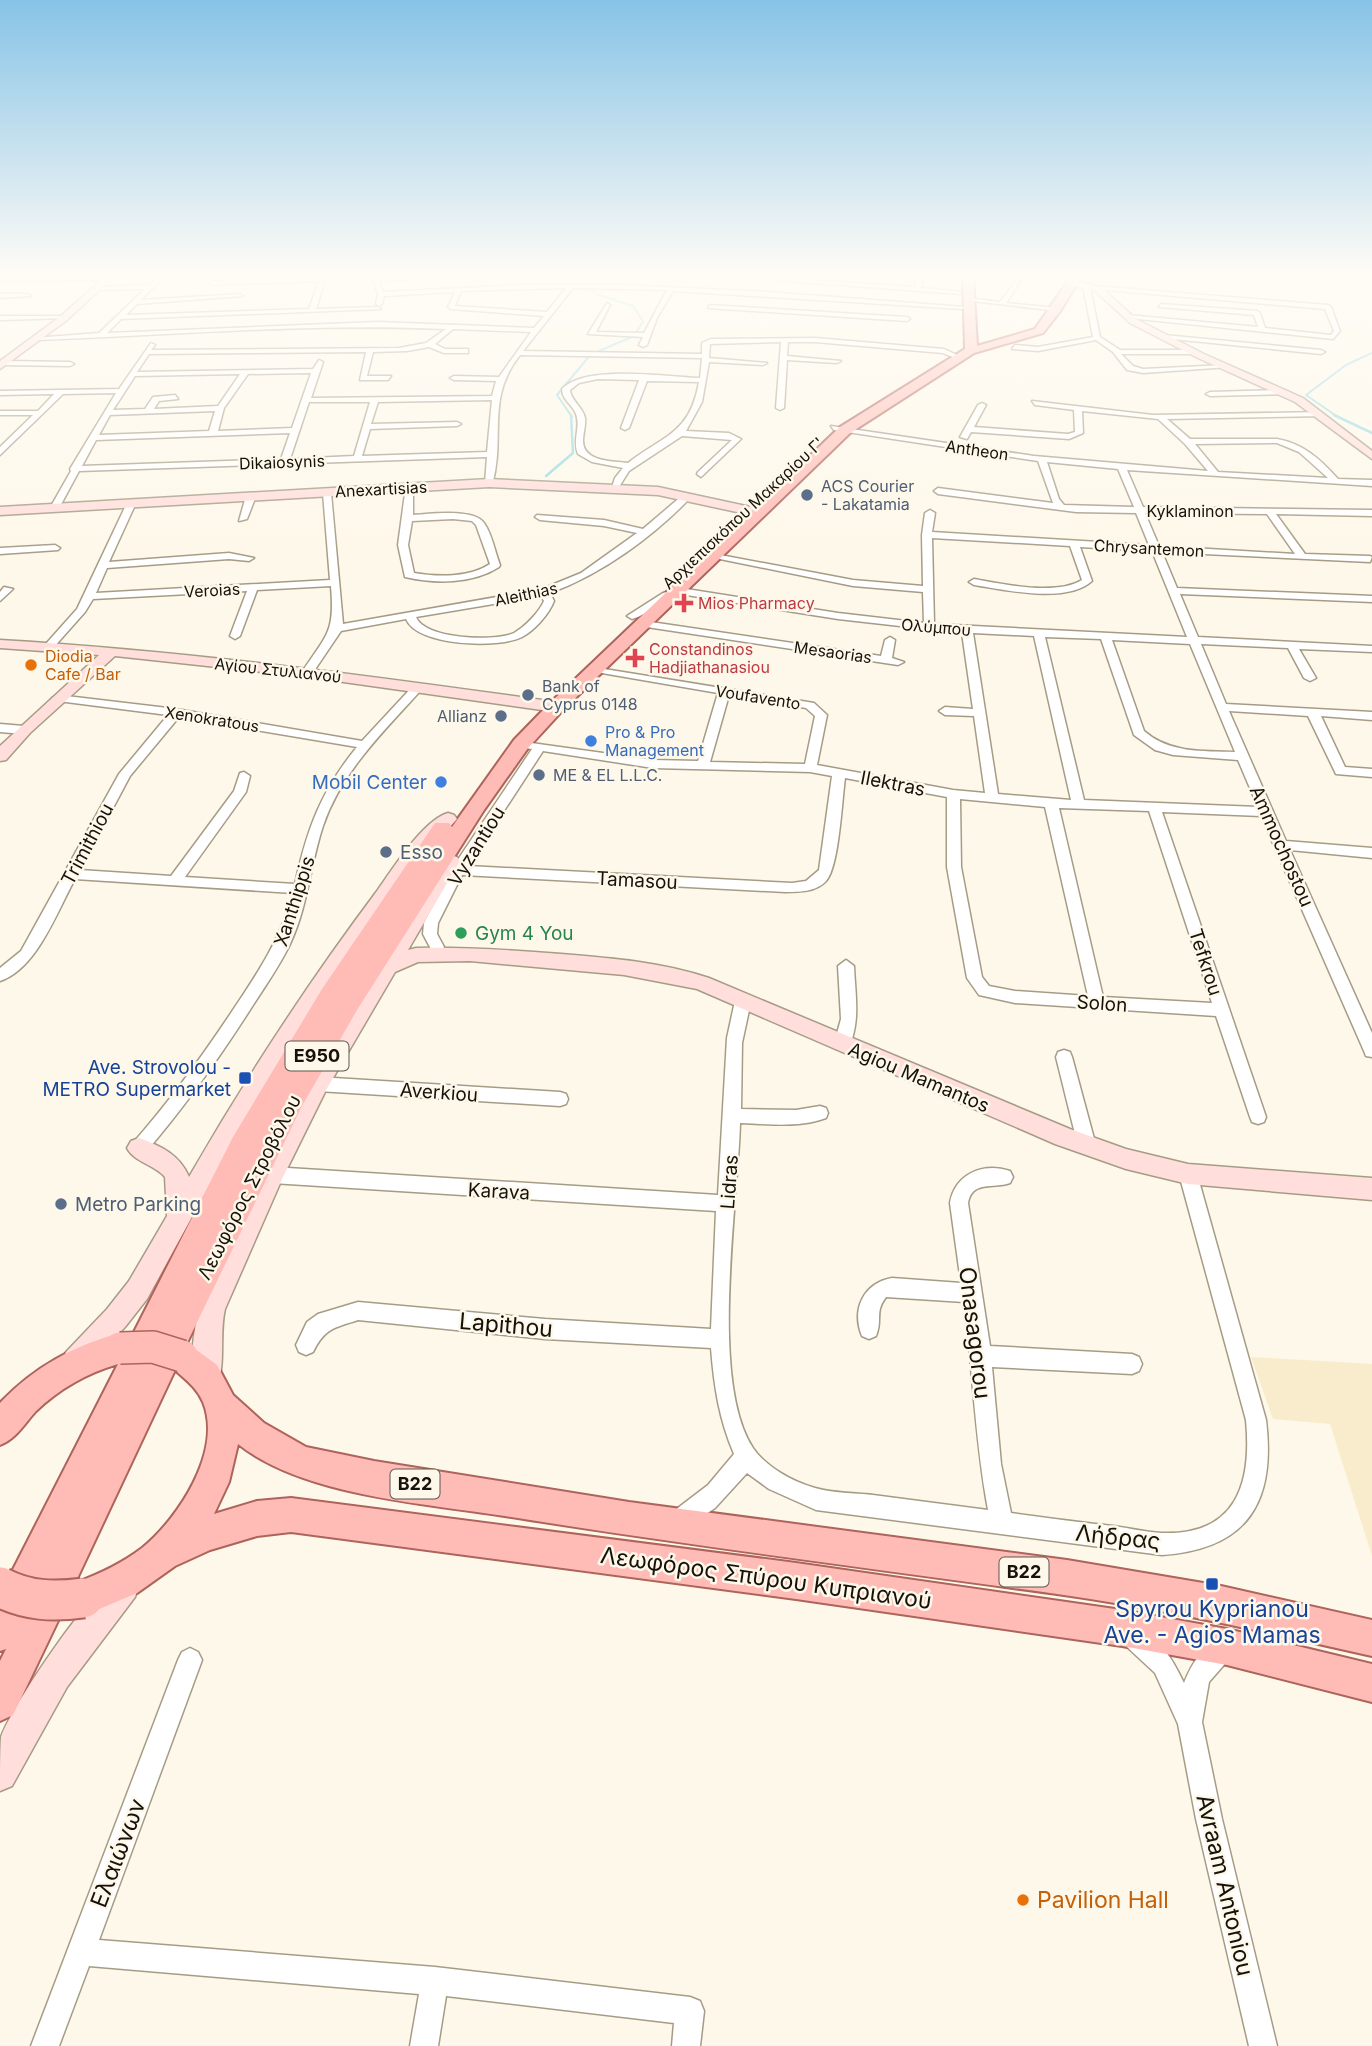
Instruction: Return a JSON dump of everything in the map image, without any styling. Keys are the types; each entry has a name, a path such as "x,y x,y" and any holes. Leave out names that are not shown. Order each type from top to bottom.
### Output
{"main road":[{"name":"Αρχιεπισκόπου Μακαρίου Γ'","path":"546,705 839,429 932,369"},
{"name":"Αρχιεπισκόπου Μακαρίου Γ'","path":"839,429 934,369"},
{"name":"Αρχιεπισκόπου Μακαρίου Γ'","path":"546,705 597,669 638,620 680,591 715,557 754,511"},
{"name":"Λεωφόρος Στροβόλου","path":"0,1702 241,1198 293,1098 348,1003 477,805 529,747 546,705"},
{"name":"Λεωφόρος Στροβόλου","path":"0,1633 261,1113 330,996 448,819 500,745 546,705"},
{"name":"Λεωφόρος Σπύρου Κυπριανού","path":"57,1375 86,1359 120,1348 153,1347 182,1356 252,1435 303,1463 374,1478 673,1525 1067,1578 1222,1604 1372,1638"},
{"path":"0,1403 57,1375"},
{"path":"0,1429 15,1410 57,1375"},
{"path":"0,1587 14,1596 35,1602 83,1598 108,1590 133,1576 161,1554 198,1510 216,1472 223,1434 214,1391"},
{"name":"Λεωφόρος Σπύρου Κυπριανού","path":"161,1554 244,1521 267,1515 290,1515 757,1576 1122,1628 1227,1647 1372,1683"}],"street":[{"path":"55,508 92,438 134,369"},
{"path":"365,369 363,378 388,378"},
{"path":"489,484 494,398 508,369"},
{"path":"614,488 628,466 681,433 693,413 705,369"},
{"path":"780,408 783,369"},
{"path":"1231,369 1285,392 1321,415 1372,456"},
{"path":"131,374 316,371 284,463"},
{"path":"213,433 220,408 246,372"},
{"path":"454,378 502,379"},
{"path":"625,428 644,378"},
{"path":"628,466 594,459 581,452 581,419 577,407 566,395 566,389 582,379 704,380"},
{"path":"0,393 121,391"},
{"path":"0,452 61,392"},
{"path":"1210,394 1285,392"},
{"path":"148,411 156,399 175,397"},
{"path":"306,400 494,398"},
{"path":"358,459 375,399"},
{"path":"1035,403 1078,410 1160,417 1321,415"},
{"path":"957,447 982,405"},
{"path":"107,413 220,408"},
{"path":"970,429 1069,437 1079,433 1078,410"},
{"path":"0,413 40,413"},
{"path":"1160,417 1188,442 1214,473 1372,483"},
{"path":"367,427 457,424"},
{"name":"Antheon","path":"839,429 1042,459 1214,473"},
{"path":"92,438 295,430"},
{"path":"681,433 734,436 735,442 701,474"},
{"path":"1188,442 1291,443 1305,451 1335,481"},
{"name":"Dikaiosynis","path":"74,470 491,454"},
{"path":"1042,459 1055,500 1060,505"},
{"name":"Ammochostou","path":"1121,466 1266,812 1368,1033 1372,1051"},
{"name":"Anexartisias","path":"0,511 489,484 614,488 687,496 754,511"},
{"path":"408,517 465,516 475,519 480,524 495,565 480,573 430,579 409,575 403,545 410,488"},
{"name":"Kyklaminon","path":"938,491 1076,509 1372,513"},
{"path":"308,672 337,628 339,616 327,493"},
{"path":"242,519 251,496"},
{"name":"Aleithias","path":"337,628 544,592 584,577 687,496"},
{"path":"49,646 89,596 130,505"},
{"path":"1270,512 1302,557"},
{"path":"929,627 927,535 930,513"},
{"path":"540,517 604,523 645,531"},
{"name":"Chrysantemon","path":"927,535 1370,559"},
{"path":"974,582 1054,590 1080,587 1087,581 1074,544"},
{"path":"0,551 55,548"},
{"path":"104,565 229,556 249,558"},
{"path":"715,557 853,583 927,589"},
{"name":"Veroias","path":"89,596 336,583"},
{"path":"235,636 253,588"},
{"name":"Ολύμπου","path":"680,591 838,616 929,627 1372,649"},
{"path":"1175,591 1368,599 1372,610"},
{"path":"410,616 414,625 424,632 481,642 500,641 520,634 545,610 549,601 544,592"},
{"name":"Mesaorias","path":"638,620 892,661 890,640"},
{"path":"967,630 992,797"},
{"path":"1039,634 1078,803"},
{"path":"1106,637 1138,733 1143,739 1167,750 1243,756"},
{"name":"Αγίου Στυλιανού","path":"0,644 112,651 308,672 546,705"},
{"path":"1292,646 1310,678"},
{"path":"0,756 58,698 112,651"},
{"name":"Voufavento","path":"597,669 804,704 819,711 821,720 810,768"},
{"name":"Xanthippis","path":"139,1148 218,1046 272,965 287,934 321,813 365,745 418,687"},
{"path":"703,765 724,691"},
{"name":"Xenokratous","path":"58,698 176,713 365,745"},
{"path":"1224,708 1372,716"},
{"path":"945,711 978,713"},
{"name":"Trimithiou","path":"0,975 14,967 26,955 125,775 176,713"},
{"path":"1313,713 1340,771 1372,773"},
{"path":"0,728 24,730"},
{"name":"Ilektras","path":"529,747 653,764 810,768 953,794 1051,803 1266,812"},
{"name":"Vyzantiou","path":"437,947 430,934 431,923 458,870 529,747"},
{"name":"Tamasou","path":"458,870 796,888 816,883 826,871 839,773"},
{"path":"174,881 240,792 243,776"},
{"name":"Solon","path":"953,794 954,867 975,978 984,991 996,995 1222,1010"},
{"path":"1051,803 1097,1002"},
{"name":"E950","path":"214,1391 207,1337 212,1308 272,1175 318,1084 385,968 469,833 477,805"},
{"name":"Tefkrou","path":"1154,807 1258,1117"},
{"name":"E950","path":"57,1375 116,1318 138,1290 236,1115 324,977 407,863 437,827 448,819"},
{"path":"1281,845 1372,853"},
{"path":"71,874 300,889"},
{"path":"414,922 421,937 437,947"},
{"name":"Agiou Mamantos","path":"437,947 470,954"},
{"name":"Agiou Mamantos","path":"385,968 416,955 470,954 624,967 668,974 702,983 1087,1146 1188,1174 1372,1189"},
{"path":"842,1044 849,1019 846,966"},
{"name":"Lidras","path":"722,1364 734,1040 743,1001"},
{"path":"1064,1056 1087,1146"},
{"name":"Averkiou","path":"318,1084 560,1099"},
{"path":"733,1116 792,1117 820,1113"},
{"path":"139,1148 165,1161 175,1171 180,1183 177,1223"},
{"name":"Λήδρας","path":"722,1364 724,1390 732,1425 746,1455 769,1476 793,1491 816,1499 1162,1544 1198,1539 1221,1528 1240,1513 1252,1495 1260,1470 1256,1420 1188,1174"},
{"name":"Karava","path":"272,1175 727,1204"},
{"name":"Onasagorou","path":"1002,1524 990,1464 981,1356 970,1293 960,1195 962,1187 971,1180 1004,1177"},
{"path":"869,1329 869,1304 881,1289 892,1287 970,1293"},
{"name":"Lapithou","path":"306,1345 314,1329 325,1321 358,1311 545,1329 721,1339"},
{"path":"981,1356 1132,1364"},
{"path":"673,1525 704,1505 734,1473 746,1455"},
{"path":"0,1774 38,1704 73,1649 133,1576"},
{"path":"1122,1628 1163,1665 1190,1723"},
{"path":"1190,1723 1198,1674 1208,1660 1227,1647"},
{"name":"Ελαιώνων","path":"45,2046 190,1660"},
{"name":"Avraam Antoniou","path":"1190,1723 1209,1819 1264,2046"},
{"path":"81,1952 436,1981 690,2011 686,2046"},
{"path":"424,2046 436,1981"}],"shaded area":[{"path":"1251,1357 1372,1364 1372,1556 1330,1424 1273,1419"}],"waterway":[{"path":"571,416 557,395 578,369"},
{"path":"1338,417 1306,395 1340,369"},
{"path":"546,476 573,453 571,416"},
{"path":"1338,417 1372,433"}],"place":[{"name":"ACS Courier - Lakatamia","path":"807,495"},
{"name":"Mios Pharmacy","path":"684,603"},
{"name":"Constandinos Hadjiathanasiou","path":"635,658"},
{"name":"Diodia Cafe / Bar","path":"31,665"},
{"name":"Bank of Cyprus 0148","path":"528,695"},
{"name":"Allianz","path":"501,716"},
{"name":"Pro & Pro Management","path":"591,741"},
{"name":"ME & EL L.L.C.","path":"539,775"},
{"name":"Mobil Center","path":"441,782"},
{"name":"Esso","path":"386,852"},
{"name":"Gym 4 You","path":"461,933"},
{"name":"Ave. Strovolou - METRO Supermarket","path":"245,1078"},
{"name":"Metro Parking","path":"61,1204"},
{"name":"Spyrou Kyprianou Ave. - Agios Mamas","path":"1212,1584"},
{"name":"Pavilion Hall","path":"1023,1900"}]}
